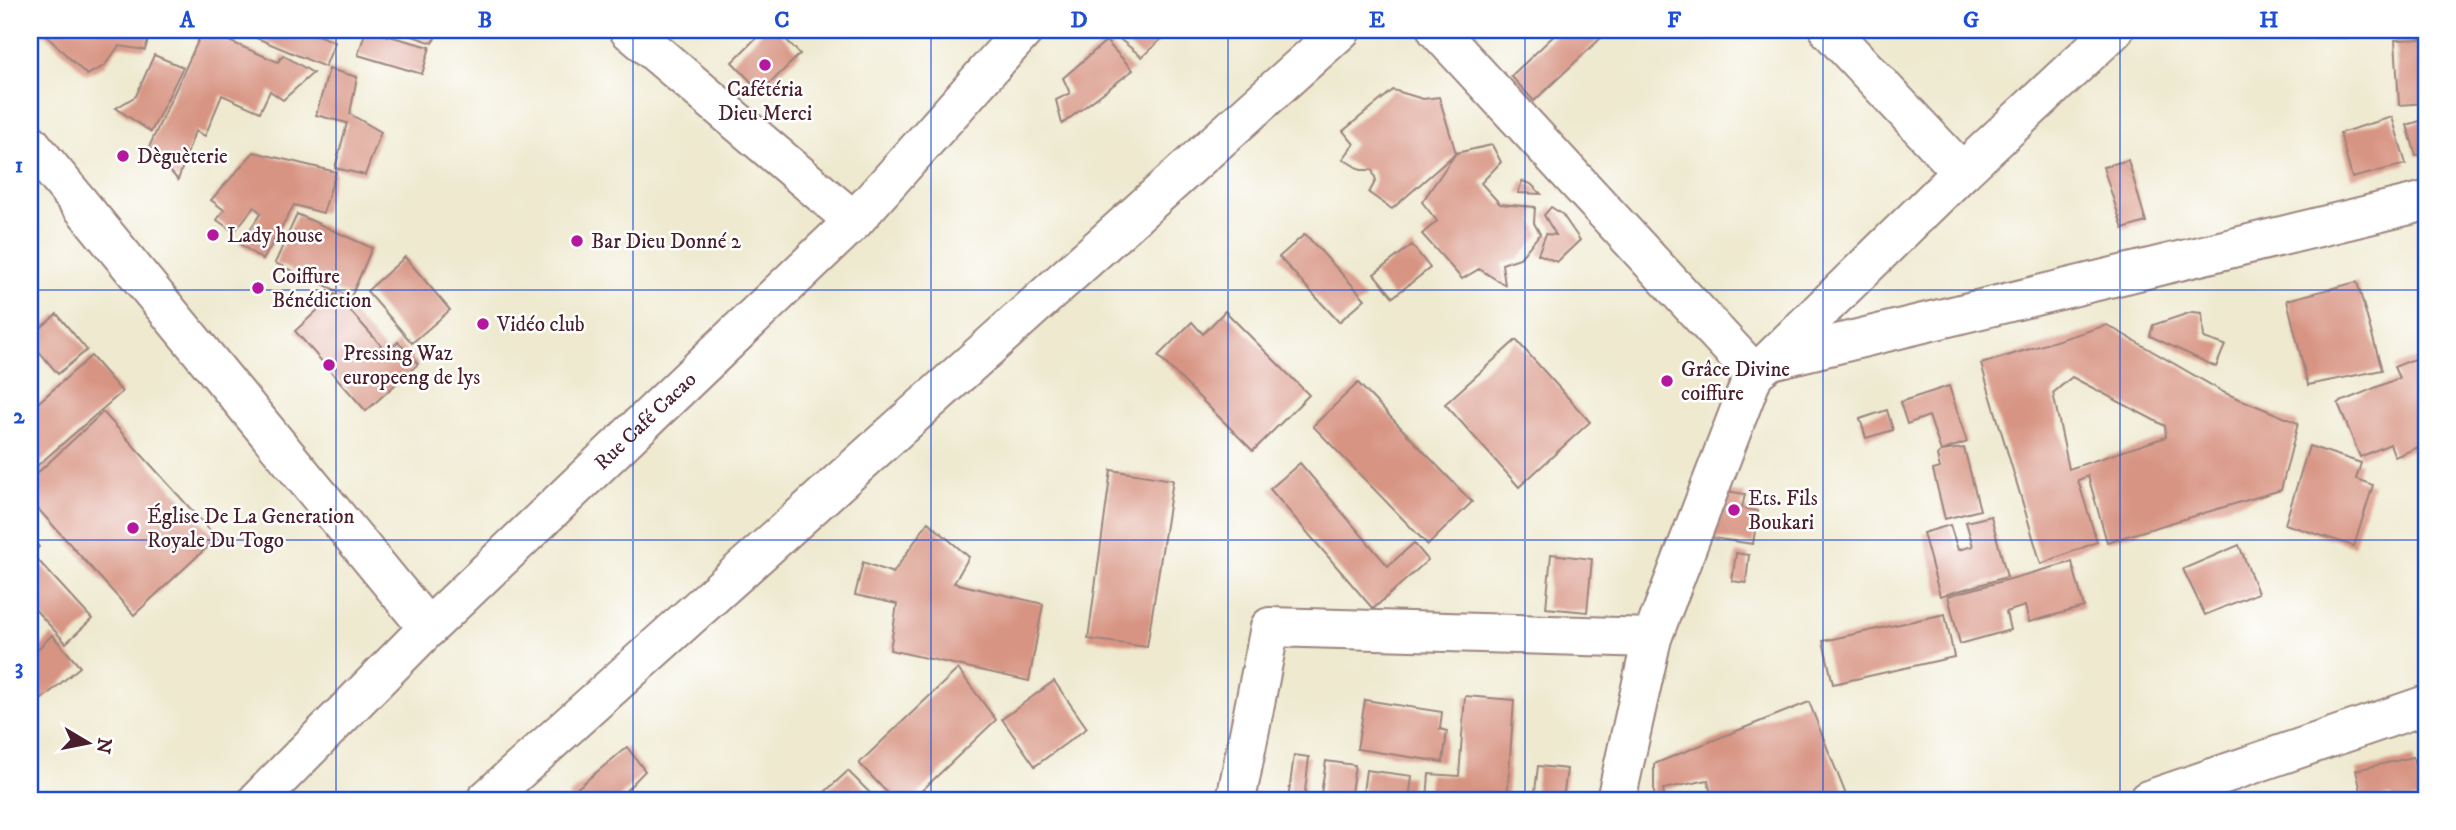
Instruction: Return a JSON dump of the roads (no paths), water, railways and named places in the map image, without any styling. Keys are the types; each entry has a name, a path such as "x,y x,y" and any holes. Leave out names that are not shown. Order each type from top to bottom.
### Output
{"street":[{"path":"629,30 854,221"},
{"name":"Rue Café Cacao","path":"264,798 428,628 854,221 1024,30"},
{"path":"486,800 1302,42 1341,30"},
{"path":"1437,30 1761,367"},
{"path":"1829,30 1962,172"},
{"path":"1616,800 1652,638 1761,367 1962,172 2115,30"},
{"path":"30,143 428,628"},
{"path":"1761,367 2426,201"},
{"path":"1236,800 1270,626 1652,638"},
{"path":"2148,800 2426,705"}],"place":[{"name":"Cafétéria Dieu Merci","path":"765,65"},
{"name":"Dèguèterie","path":"123,156"},
{"name":"Lady house","path":"213,235"},
{"name":"Bar Dieu Donné 2","path":"577,241"},
{"name":"Coiffure Bénédiction","path":"258,288"},
{"name":"Vidéo club","path":"483,324"},
{"name":"Pressing Waz europeeng de lys","path":"329,365"},
{"name":"Grâce Divine coiffure","path":"1667,381"},
{"name":"Ets. Fils Boukari","path":"1734,510"},
{"name":"Église De La Generation Royale Du Togo","path":"133,528"}]}
